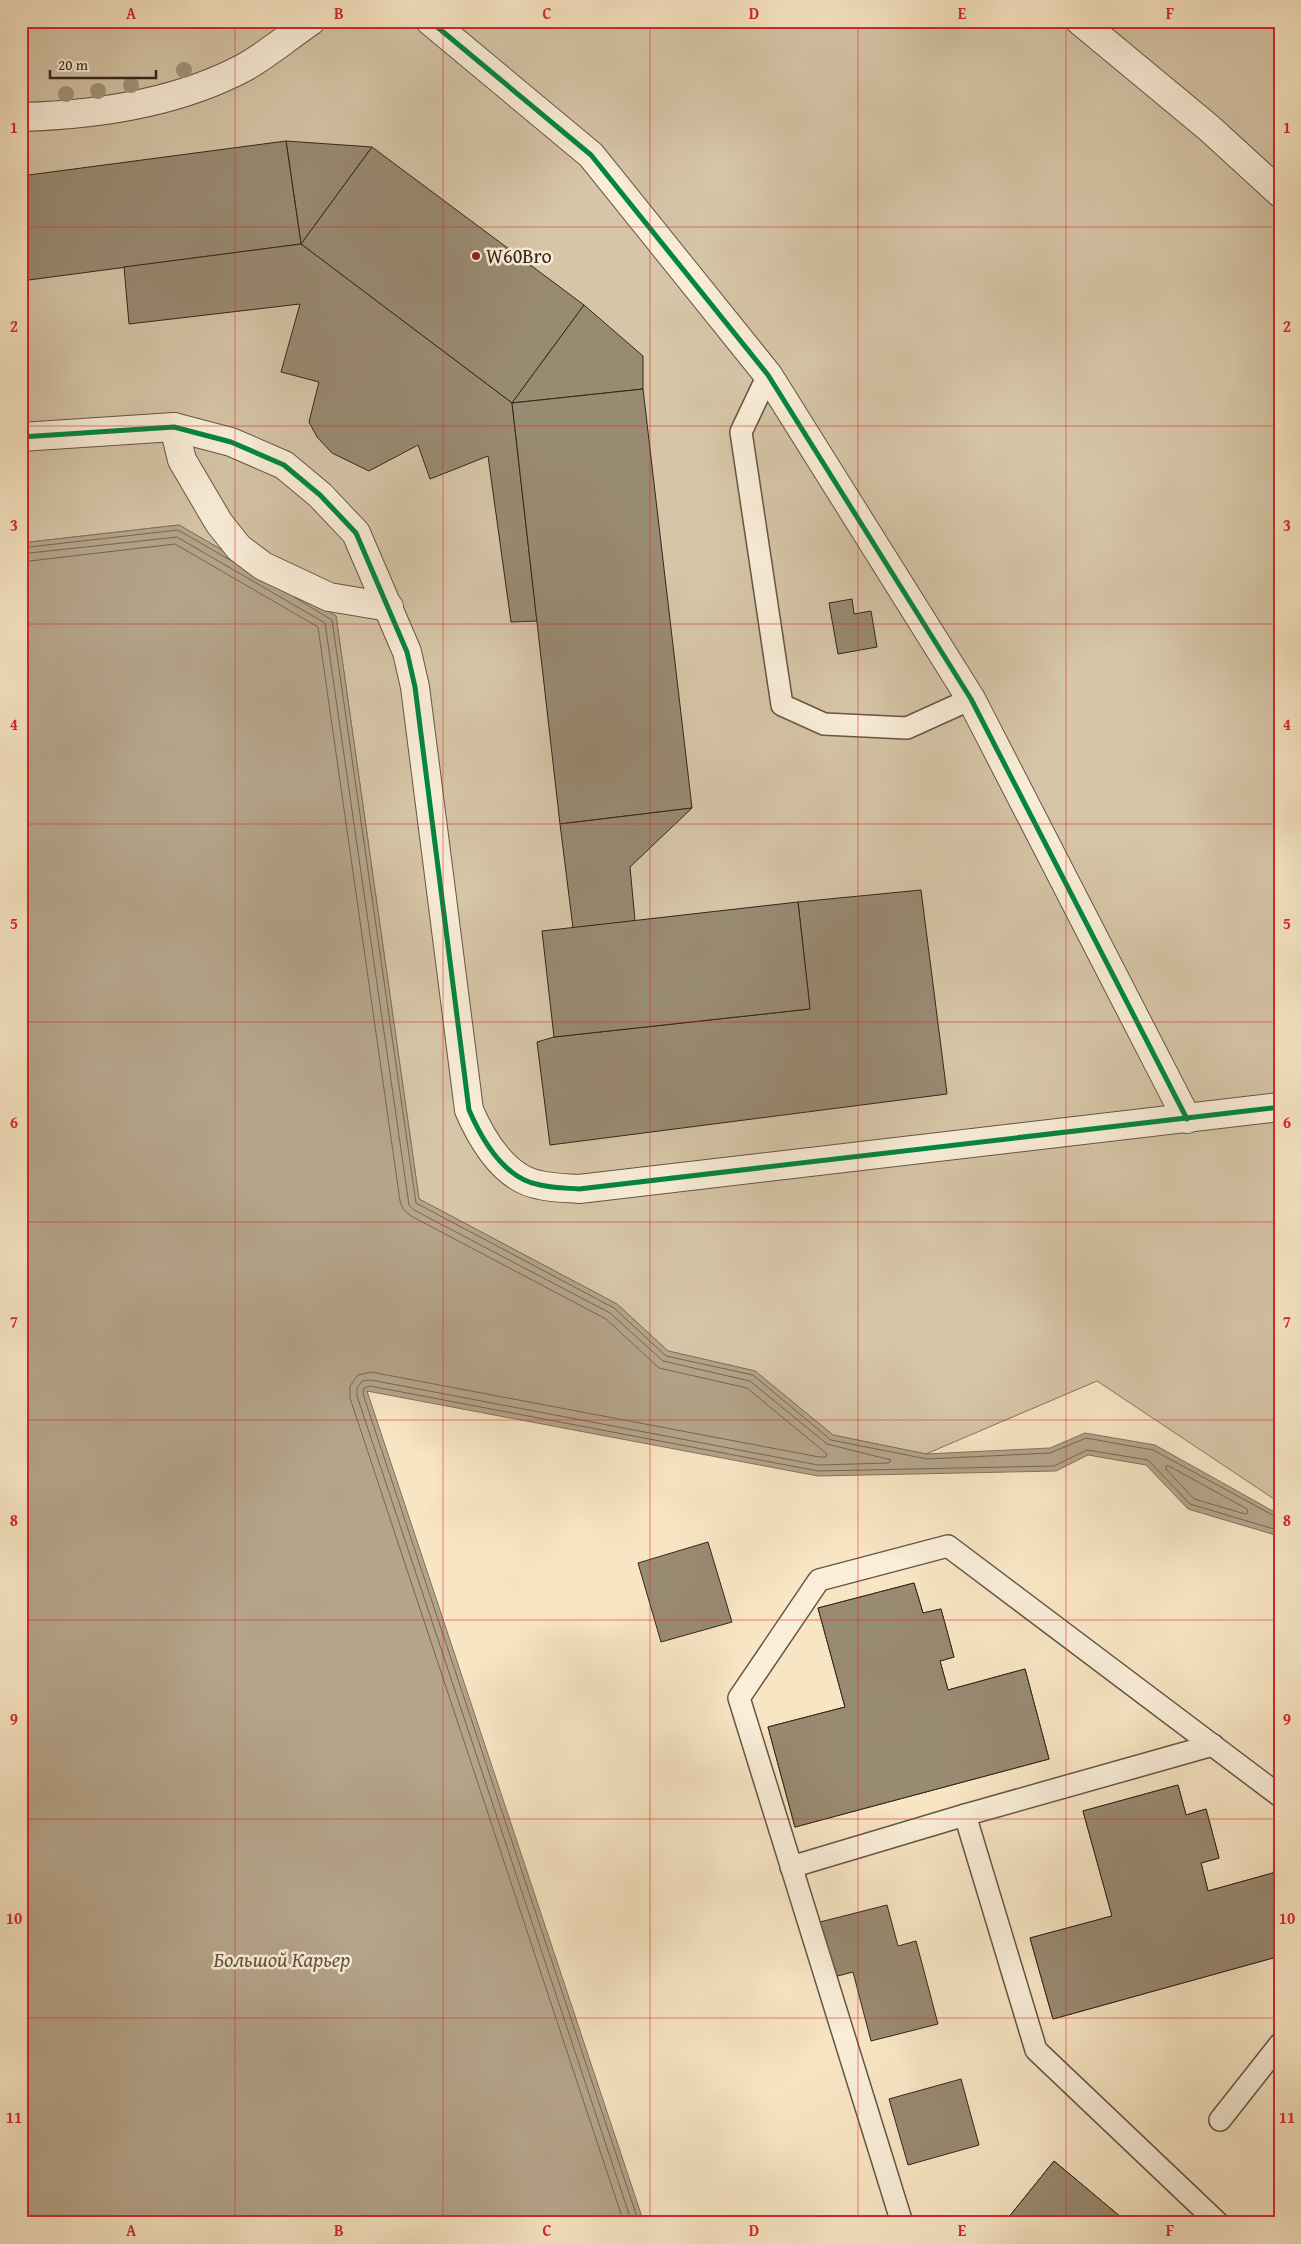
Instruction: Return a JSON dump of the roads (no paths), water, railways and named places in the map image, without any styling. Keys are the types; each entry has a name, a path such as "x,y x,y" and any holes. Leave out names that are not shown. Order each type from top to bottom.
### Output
{"street":[{"path":"21,117 87,113 133,105 198,88 246,66 311,21"},
{"path":"430,21 591,156 768,376 971,699 1187,1119"},
{"path":"1080,21 1209,128 1280,193"},
{"path":"174,427 182,460 219,523 239,548 263,566 329,597 389,607"},
{"path":"21,436 174,427 230,442 284,466 320,495 356,533 408,652 469,1110 483,1139 515,1175 539,1185 579,1189 1280,1107"}],"lane":[{"path":"768,376 741,432 782,705 824,724 908,728 971,699"},
{"path":"902,2223 738,1698 819,1580 948,1546 1280,1796"},
{"path":"791,1867 964,1815 1212,1745"},
{"path":"964,1815 1036,2050 1218,2223"},
{"path":"1220,2120 1280,2044"}],"water":[{"name":"Большой Карьер","path":"179,525 336,616 419,1199 617,1304 668,1351 755,1371 833,1435 926,1454 1050,1448 1085,1433 1155,1445 1280,1515 1280,1542 1272,1534 1188,1509 1146,1465 1088,1455 1056,1471 818,1476 367,1391 644,2223 21,2223 21,543"}],"place":[{"name":"W60Bro","path":"476,256"}]}
